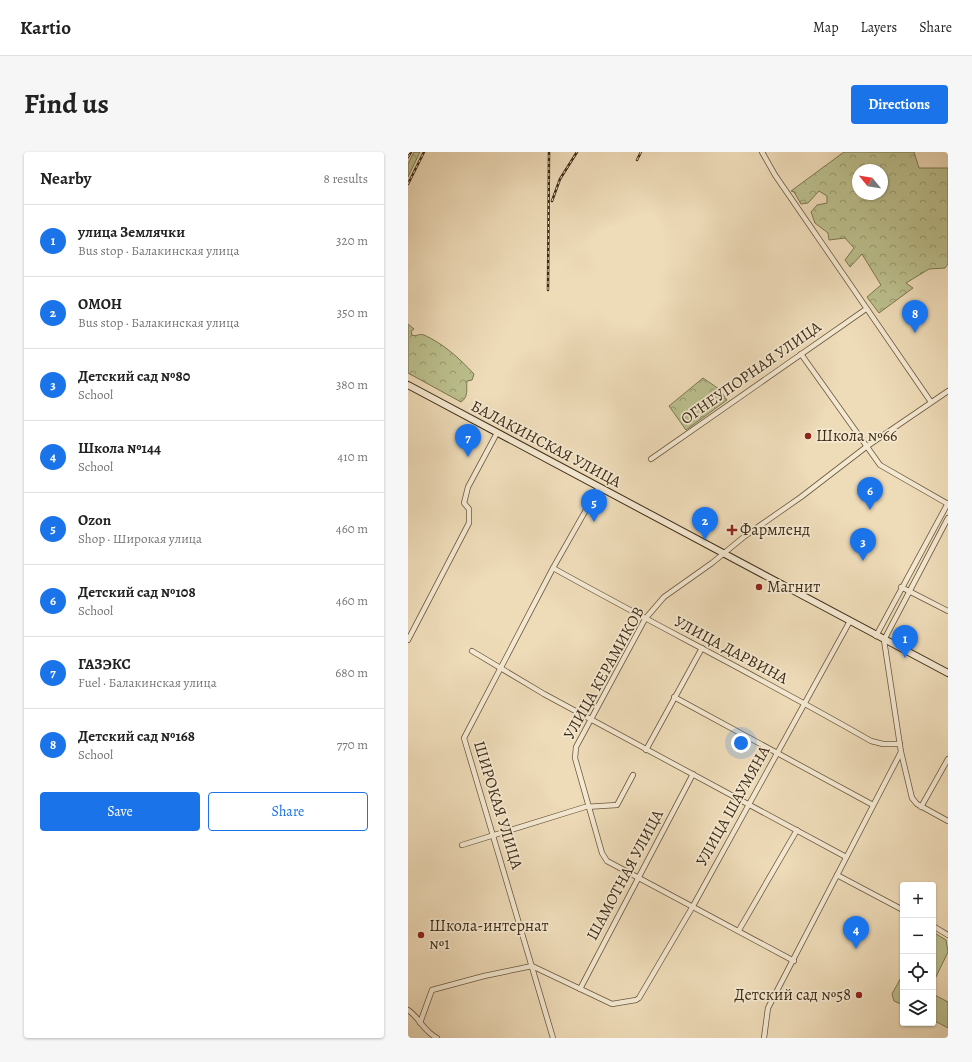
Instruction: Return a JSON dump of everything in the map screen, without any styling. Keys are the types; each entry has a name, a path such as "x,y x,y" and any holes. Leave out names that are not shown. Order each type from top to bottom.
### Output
{"main road":[{"name":"БАЛАКИНСКАЯ УЛИЦА","path":"408,385 876,636 948,673"}],"street":[{"path":"762,152 775,175 931,402"},
{"name":"ОГНЕУПОРНАЯ УЛИЦА","path":"651,458 866,309"},
{"path":"801,354 880,465 948,504 901,587 876,636"},
{"name":"УЛИЦА КЕРАМИКОВ","path":"794,960 607,861 602,853 590,806 575,758 576,747 645,619 664,597 745,536 801,497 866,447 948,390"},
{"path":"408,640 469,523 469,509 464,502 468,487 497,433"},
{"name":"ШИРОКАЯ УЛИЦА","path":"554,1038 464,738 553,568 599,487"},
{"path":"948,518 884,640 901,752 910,795 914,802 921,807 948,821"},
{"name":"УЛИЦА ДАРВИНА","path":"553,568 645,619 805,703 871,741 883,744 900,744"},
{"path":"901,587 948,611"},
{"name":"УЛИЦА ШАУМЯНА","path":"580,989 612,1004 636,1000 641,996 693,906 850,621"},
{"path":"646,750 702,648"},
{"path":"472,650 501,669 590,720 749,803 846,857"},
{"path":"674,697 873,805"},
{"path":"764,1038 768,1008 901,752"},
{"path":"921,807 948,759"},
{"name":"ШАМОТНАЯ УЛИЦА","path":"580,989 693,774"},
{"path":"462,845 590,806 617,805 633,775"},
{"path":"739,930 796,830"},
{"path":"837,875 900,908"},
{"path":"936,928 948,935"},
{"path":"420,1023 432,990 484,976 532,966 580,989"},
{"path":"408,1010 427,1032 437,1038"}],"green space":[{"path":"414,152 420,152 408,177 408,164"},
{"path":"844,152 914,152 919,168 948,168 948,264 945,268 929,269 906,283 913,288 879,313 867,297 881,285 862,254 850,267 845,260 854,248 845,238 829,240 828,233 815,223 811,212 817,205 827,203 827,196 819,191 808,203 801,204 794,192 791,191"},
{"path":"408,324 414,329 411,331 412,335 424,335 445,347 474,374 472,380 467,381 467,392 464,400 461,402 408,373"},
{"path":"703,378 719,389 727,400 686,430 669,406"},
{"path":"936,934 946,940 948,952 936,977"},
{"path":"900,979 900,1004 894,1001 892,994"},
{"path":"936,996 948,1002 948,1028 936,1022"}],"railway":[{"path":"408,157 411,152"},
{"path":"408,184 424,152"},
{"path":"548,290 549,152"},
{"path":"552,201 560,179 577,152"},
{"path":"637,160 641,152"}],"place":[{"name":"Детский сад №168","path":"915,333"},
{"name":"Школа №66","path":"808,436"},
{"name":"ГАЗЭКС","path":"468,457"},
{"name":"Детский сад №108","path":"870,510"},
{"name":"Ozon","path":"594,522"},
{"name":"Фармленд","path":"732,530"},
{"name":"ОМОН","path":"705,540"},
{"name":"Детский сад №80","path":"863,561"},
{"name":"Магнит","path":"759,587"},
{"name":"улица Землячки","path":"905,658"},
{"name":"Школа-интернат №1","path":"421,935"},
{"name":"Школа №144","path":"856,949"},
{"name":"Детский сад №58","path":"859,995"}]}
